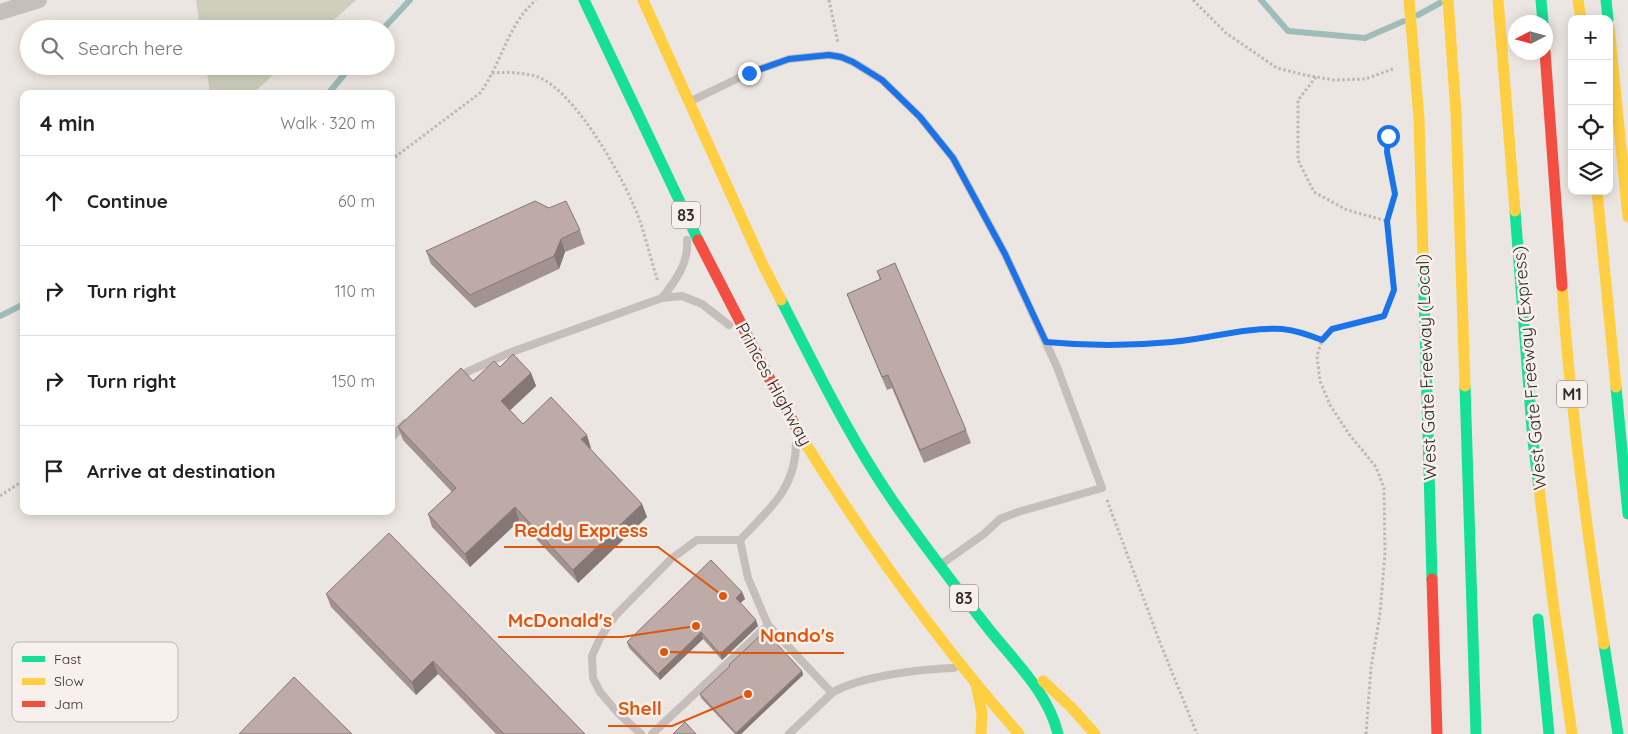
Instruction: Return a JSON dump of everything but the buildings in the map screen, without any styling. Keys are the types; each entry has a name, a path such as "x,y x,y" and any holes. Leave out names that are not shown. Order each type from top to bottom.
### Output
{"main road":[{"name":"Princes Highway","path":"584,0 716,278 795,426 871,545 906,595 976,684 1019,734"},
{"name":"83","path":"644,0 762,263 822,383 892,499 939,565 989,630"},
{"name":"West Gate Freeway (Local)","path":"1409,0 1419,119 1437,734"},
{"path":"1448,0 1456,113 1476,734"},
{"name":"West Gate Freeway (Express)","path":"1498,0 1533,441 1572,734"},
{"path":"1541,0 1542,15"},
{"path":"1578,0 1580,15"},
{"path":"1606,0 1608,15"},
{"name":"M1","path":"1546,60 1568,361 1588,537 1618,734"},
{"path":"1612,60 1628,226"},
{"path":"1597,195 1628,514"},
{"path":"1533,441 1535,550"},
{"path":"892,499 893,524"},
{"path":"871,545 882,541"},
{"path":"1537,610 1549,734"},
{"path":"989,630 1045,700 1054,718 1058,734"},
{"path":"989,630 1065,702 1095,734"},
{"path":"976,684 982,714 980,734"}],"street":[{"path":"0,12 39,0"}],"lane":[{"path":"689,102 749,73 789,59 829,55 853,62 882,80 920,117 953,158 1005,254 1057,367 1102,488 1000,519 984,534 939,565"},
{"path":"662,298 682,270 687,256 688,245 684,210"},
{"path":"452,383 468,372 509,353 662,298 682,296 702,304 720,317 752,346"},
{"path":"395,434 410,419"},
{"path":"641,734 618,713 600,692 593,678 592,656 600,638 615,616 671,558 697,540 740,540 775,502 789,482 796,456 795,426"},
{"path":"740,540 748,578 768,625 832,693"},
{"path":"652,734 768,625"},
{"path":"789,734 832,693 843,687 900,674 929,670 964,669"}],"path":[{"path":"395,157 480,93 492,73 516,22 536,0"},
{"path":"829,0 841,57"},
{"path":"1193,0 1226,33 1277,68 1334,80 1365,79 1393,69"},
{"path":"492,73 520,73 538,77 553,86 568,99 588,123 622,182 640,222 662,298"},
{"path":"1316,77 1298,100 1298,160 1314,192 1347,210 1387,221"},
{"path":"1366,734 1371,668 1380,614 1385,553 1384,488 1376,467 1349,434 1330,406 1320,381 1317,356 1322,340 1332,329 1384,316 1394,290 1387,221 1395,194 1386,144 1390,131 1396,124"},
{"path":"1046,342 1082,346 1119,346 1174,342 1257,330 1282,329 1302,332 1322,340"},
{"path":"0,496 20,483"},
{"path":"1102,488 1159,640 1197,734"}],"green space":[{"path":"196,0 356,0 334,20 199,20"},
{"path":"207,75 273,75 256,90 209,90"}],"waterway":[{"path":"391,20 410,0"},
{"path":"1261,0 1288,31 1365,38 1404,21"},
{"path":"1418,15 1440,3"},
{"path":"331,90 344,75"},
{"path":"0,316 20,306"}],"traffic: fast":[{"path":"584,0 698,240"},
{"path":"1541,0 1542,15"},
{"path":"1606,0 1608,15"},
{"path":"1515,211 1533,441 1539,488"},
{"path":"1423,255 1432,579"},
{"path":"781,300 834,402 877,477 939,565 1029,678 1046,704 1058,734"},
{"path":"1465,386 1476,734"},
{"path":"1616,387 1628,514"},
{"path":"1538,619 1549,734"},
{"path":"1604,644 1618,734"}],"traffic: slow":[{"path":"643,0 762,263 781,300"},
{"path":"1409,0 1419,119 1423,255"},
{"path":"1448,0 1456,113 1465,386"},
{"path":"1498,0 1515,211"},
{"path":"1578,0 1580,15"},
{"path":"1612,60 1628,217"},
{"path":"1597,195 1616,387"},
{"path":"1562,286 1569,376 1579,465 1604,644"},
{"path":"802,438 852,515 931,627 1019,734"},
{"path":"1539,488 1572,734"},
{"path":"1043,681 1071,707 1095,734"},
{"path":"976,684 982,714 981,734"}],"traffic: jam":[{"path":"1546,60 1562,286"},
{"path":"698,240 802,438"},
{"path":"1432,579 1437,734"}],"place":[{"name":"Reddy Express","path":"723,596"},
{"name":"McDonald's","path":"696,626"},
{"name":"Nando's","path":"664,652"},
{"name":"Shell","path":"748,694"}],"route":[{"path":"749,73 789,59 829,55 853,62 882,80 920,117 953,158 1005,254 1046,342 1082,346 1119,346 1174,342 1257,330 1282,329 1302,332 1322,340 1332,329 1384,316 1394,290 1387,221 1395,194 1386,144 1388,136"}]}
